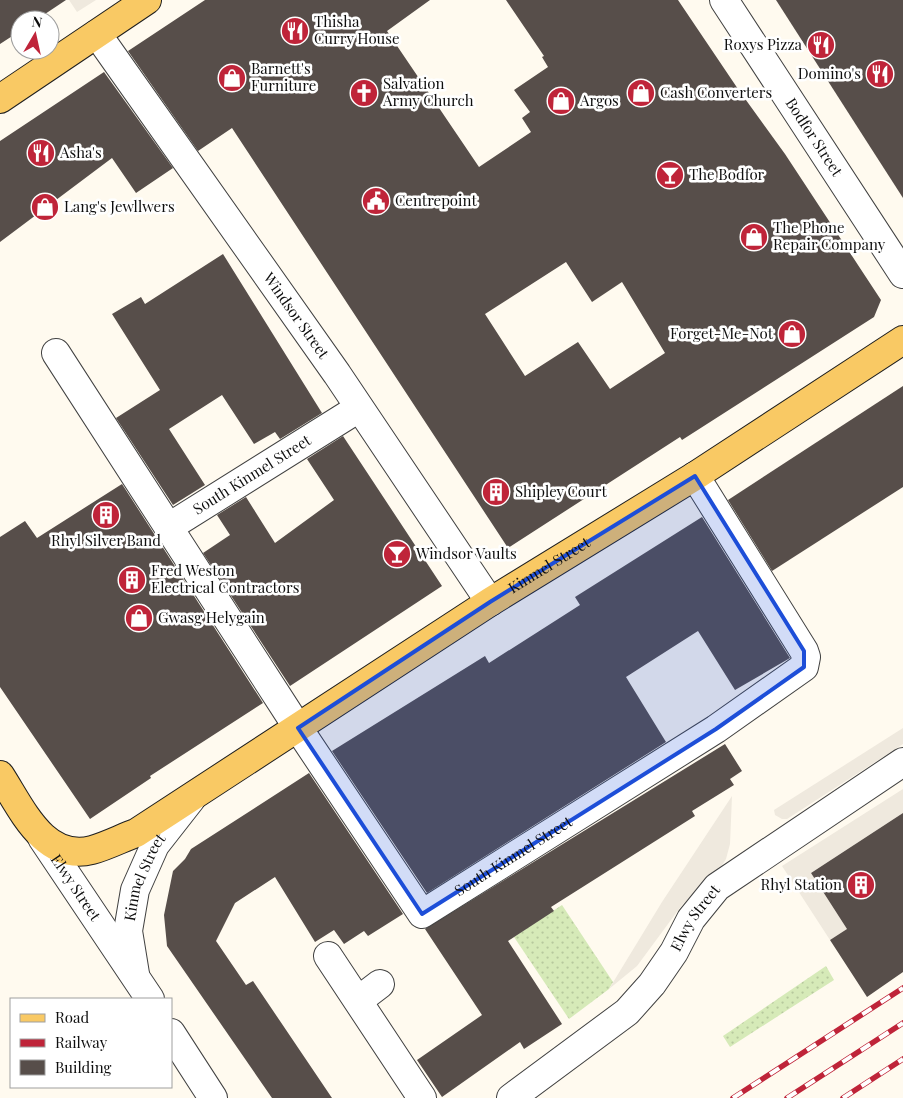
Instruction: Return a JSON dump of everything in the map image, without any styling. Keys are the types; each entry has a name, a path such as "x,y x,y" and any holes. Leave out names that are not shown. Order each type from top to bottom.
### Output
{"main road":[{"path":"0,99 147,0"},
{"name":"Kinmel Street","path":"42,838 67,852 91,850 136,833 490,602 695,476 903,340"},
{"name":"Elwy Street","path":"0,776 42,838"}],"street":[{"name":"Bodfor Street","path":"724,0 903,274"},
{"name":"Windsor Street","path":"97,34 359,408 490,602"},
{"name":"South Kinmel Street","path":"56,353 298,728 422,914 716,729 800,670 805,663 806,657 695,476"},
{"name":"South Kinmel Street","path":"169,527 359,408"},
{"name":"Elwy Street","path":"510,1098 627,1012 652,984 674,952 691,919 717,887 903,762"},
{"name":"Kinmel Street","path":"135,974 128,931 135,890 155,845 197,792"},
{"name":"Elwy Street","path":"42,838 149,998"},
{"path":"328,956 369,992 422,1098"},
{"path":"172,1035 206,1096"}],"highlighted area":[{"path":"695,476 804,651 804,667 716,729 422,914 298,728 490,602"}],"green space":[{"path":"562,905 613,982 609,989 569,1019 514,937"},
{"path":"826,966 834,980 730,1047 723,1036"}],"shaded area":[{"path":"69,0 96,0 77,12"},
{"path":"903,728 903,744 787,819 782,819 775,815 774,810"},
{"path":"903,789 903,813 811,873 847,929 830,940 782,866"},
{"path":"732,796 730,844 726,859 719,870 682,905 637,966 609,989 662,902"}],"building":[{"path":"0,0 66,0 51,10 10,10 10,38 0,44"},
{"path":"205,0 430,0 387,31 479,167 531,132 522,118 530,112 514,90 548,67 542,57 544,56 506,0 678,0 738,89 785,154 881,300 874,317 682,440 680,437 508,548 232,128 198,151 128,51","holes":["566,262 592,302 622,282 665,353 610,389 578,342 525,376 485,314"]},
{"path":"776,0 903,0 903,198 867,142"},
{"path":"104,72 173,168 136,193 112,158 0,242 0,141"},
{"path":"223,254 322,413 280,439 275,432 254,444 222,395 169,429 205,485 173,505 116,418 160,390 112,314 141,297 145,304"},
{"path":"903,386 903,487 772,571 728,500"},
{"path":"343,436 442,586 290,686 203,553 230,535 217,515 246,497 275,543 334,500 307,459"},
{"path":"122,484 263,703 150,776 151,778 90,819 0,687 0,537 25,521 37,538"},
{"path":"702,517 790,658 735,690 698,631 626,677 666,742 427,893 332,751 485,656 489,663 580,605 575,597"},
{"path":"725,744 742,771 730,779 734,785 692,811 695,816 551,907 554,911 508,941 562,1024 524,1049 520,1042 442,1097 417,1060 482,1015 425,929"},
{"path":"309,773 403,914 368,936 364,931 344,944 334,930 315,942 275,877 235,903 216,941 246,985 253,981 332,1098 272,1098 167,946 164,915 173,871 185,859 191,849"},
{"path":"903,813 903,972 867,997 830,940 847,929 811,873"}],"railway":[{"path":"733,1098 903,988"},
{"path":"787,1098 903,1023"},
{"path":"843,1098 903,1059"}],"place":[{"name":"Thisha Curry House","path":"295,31"},
{"name":"Roxys Pizza","path":"821,45"},
{"name":"Domino's","path":"880,74"},
{"name":"Barnett's Furniture","path":"232,78"},
{"name":"Salvation Army Church","path":"364,93"},
{"name":"Cash Converters","path":"641,93"},
{"name":"Argos","path":"561,101"},
{"name":"Asha's","path":"41,153"},
{"name":"The Bodfor","path":"670,175"},
{"name":"Centrepoint","path":"376,201"},
{"name":"Lang's Jewllwers","path":"45,207"},
{"name":"The Phone Repair Company","path":"754,237"},
{"name":"Forget-Me-Not","path":"792,334"},
{"name":"Shipley Court","path":"496,492"},
{"name":"Rhyl Silver Band","path":"106,515"},
{"name":"Windsor Vaults","path":"397,554"},
{"name":"Fred Weston Electrical Contractors","path":"132,580"},
{"name":"Gwasg Helygain","path":"139,618"},
{"name":"Rhyl Station","path":"861,885"}]}
